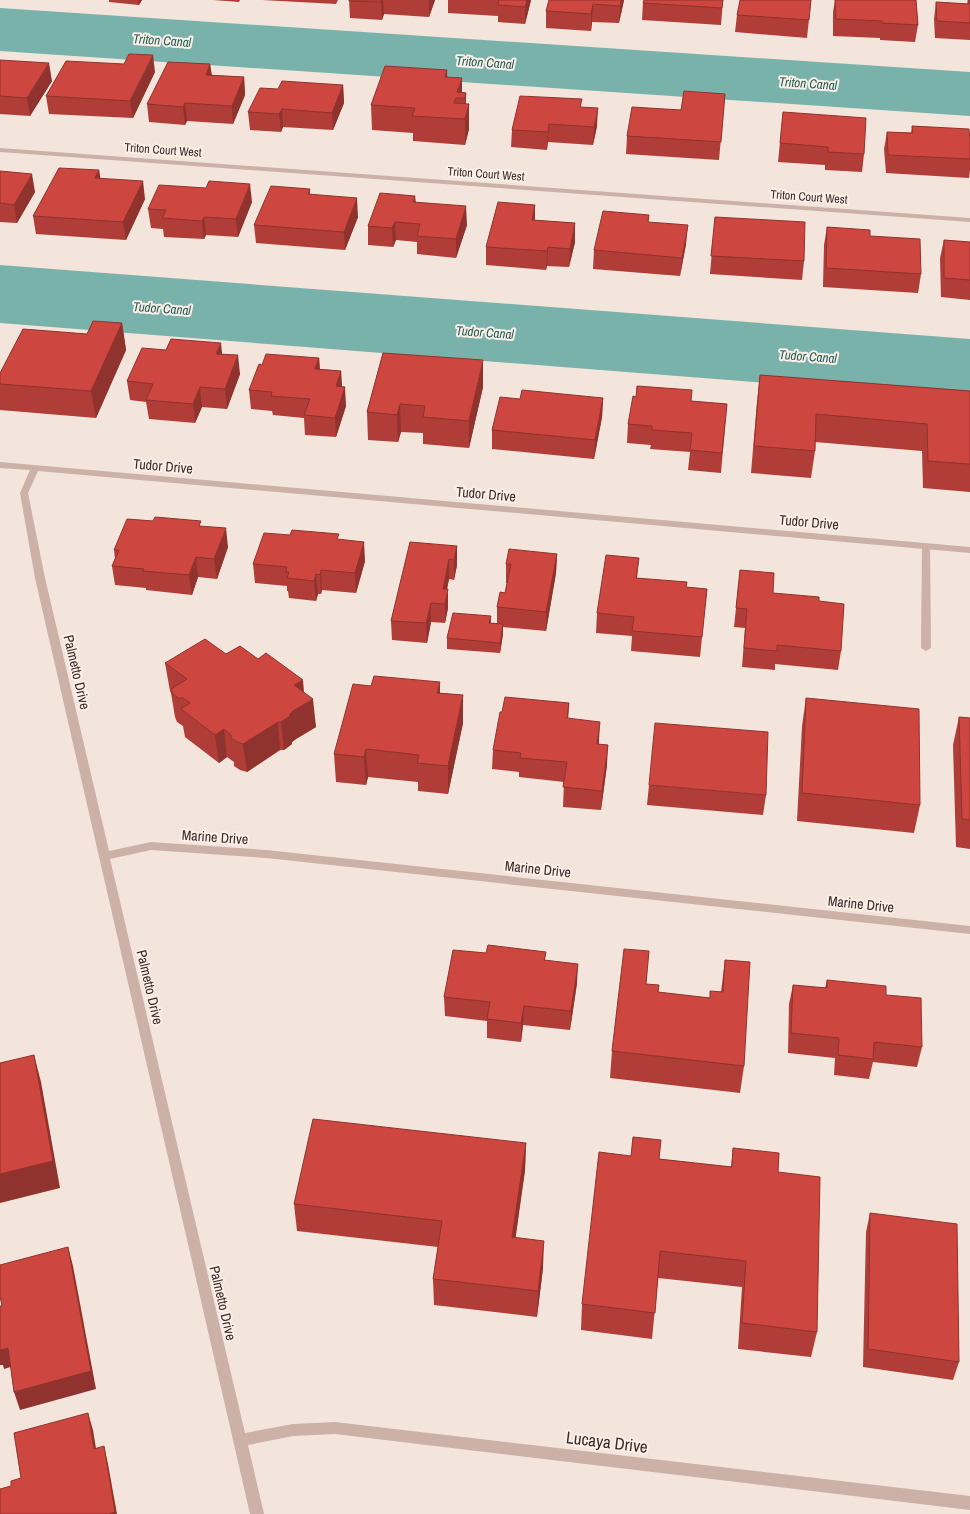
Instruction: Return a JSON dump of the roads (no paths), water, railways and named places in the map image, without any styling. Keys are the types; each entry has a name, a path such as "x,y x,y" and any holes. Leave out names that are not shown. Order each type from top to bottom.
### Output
{"street":[{"name":"Triton Court West","path":"0,150 970,220"},
{"name":"Tudor Drive","path":"0,465 970,550"},
{"name":"Palmetto Drive","path":"35,468 24,493 40,578 257,1514"},
{"path":"926,546 926,648"},
{"name":"Marine Drive","path":"104,856 150,846 266,854 970,930"},
{"name":"Lucaya Drive","path":"239,1440 293,1430 335,1428 970,1503"}],"water":[{"name":"Triton Canal","path":"0,8 970,72 970,116 0,51"},
{"name":"Tudor Canal","path":"0,265 970,339 970,399 0,323"}]}
